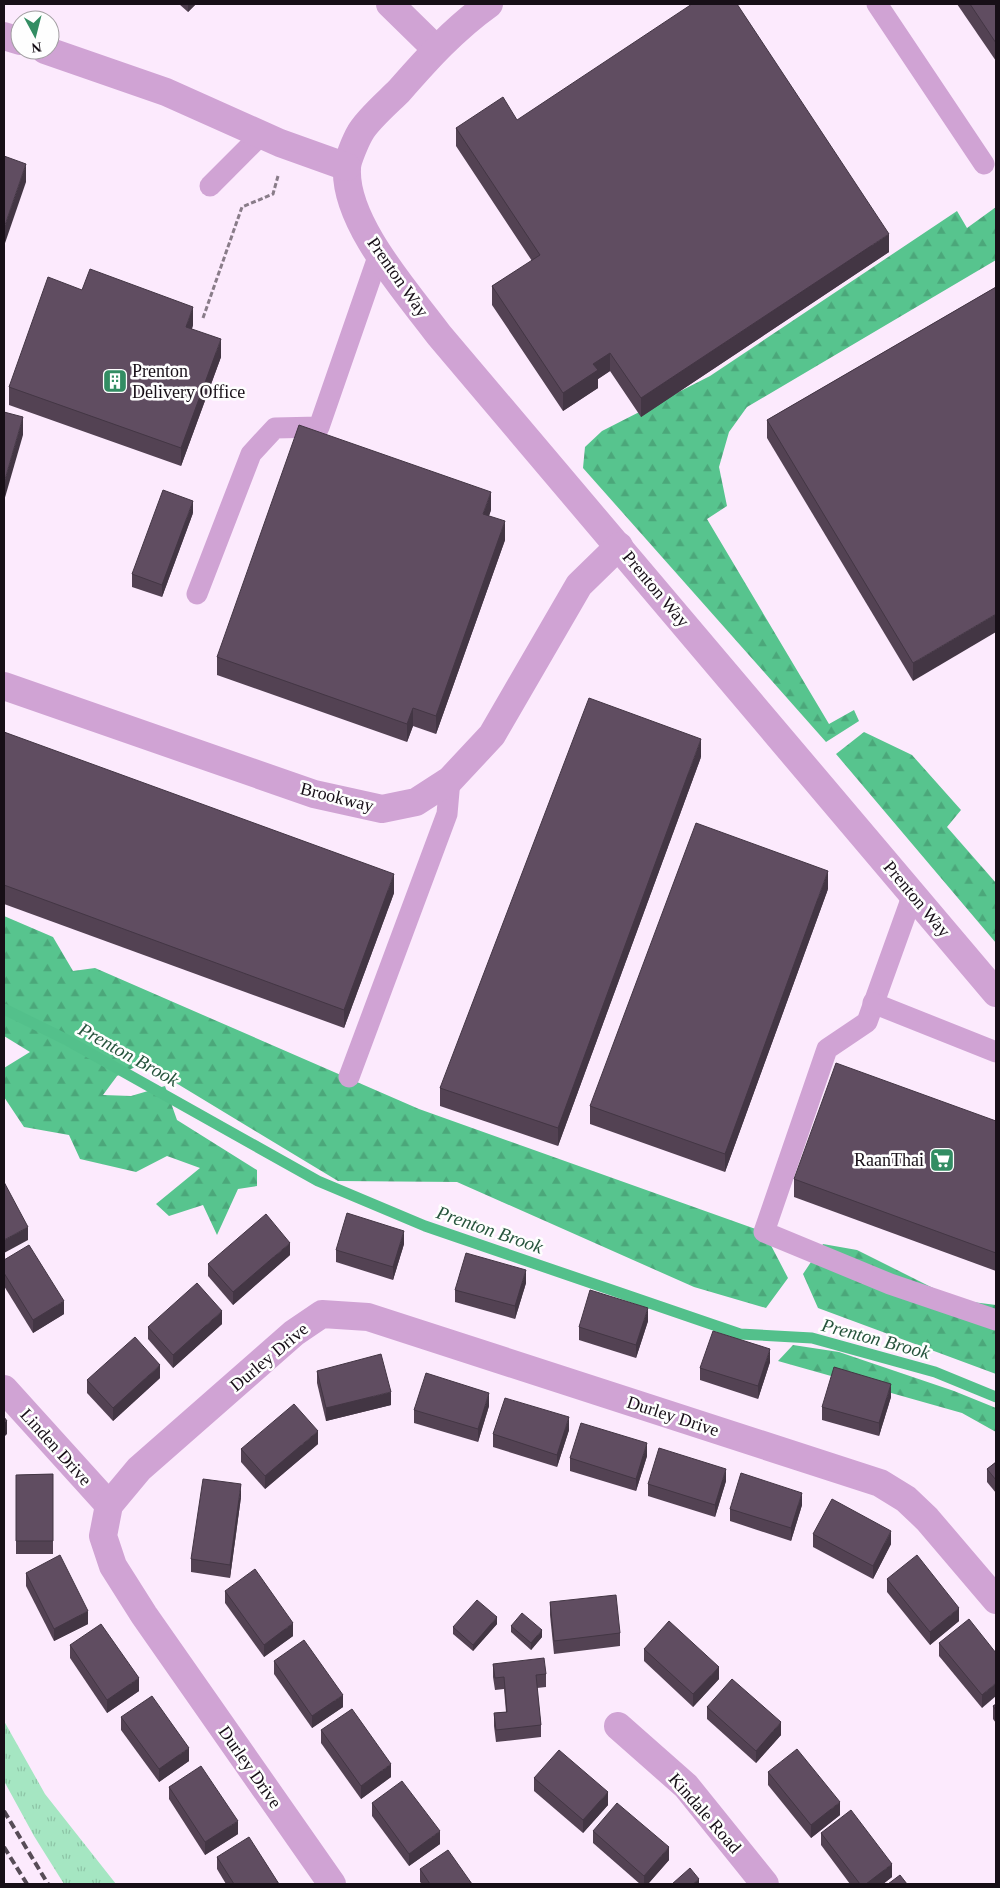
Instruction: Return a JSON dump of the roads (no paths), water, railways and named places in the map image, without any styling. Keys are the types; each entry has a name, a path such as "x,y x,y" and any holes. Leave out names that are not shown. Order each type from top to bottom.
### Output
{"street":[{"path":"390,4 436,49"},
{"name":"Prenton Way","path":"489,4 466,20 436,49 360,132 347,167 351,198 362,226 379,254 439,335 996,993"},
{"path":"60,55 166,92 261,135 347,167"},
{"name":"Brookway","path":"4,686 314,794 382,809 416,802 450,780 492,735 579,585 619,546"},
{"name":"Durley Drive","path":"332,1884 144,1615 113,1566 103,1536 109,1505 139,1469 294,1333 322,1314 368,1317 880,1483 913,1505 996,1600"},
{"name":"Linden Drive","path":"4,1389 109,1505"},
{"name":"Kindale Road","path":"618,1726 686,1786 765,1884"}],"lane":[{"path":"877,4 984,164"},
{"path":"210,186 261,135"},
{"path":"197,594 250,454 275,428 319,427 379,254"},
{"path":"349,1077 447,814 450,780"},
{"path":"913,894 867,1022 827,1050 764,1232 890,1284 996,1320"},
{"path":"873,1003 996,1052"}],"waterway":[{"name":"Prenton Brook","path":"4,1009 65,1039 318,1181 425,1226 740,1334 812,1338 935,1372 996,1397"}],"railway":[{"path":"4,1811 48,1884"},
{"path":"4,1847 27,1884"}],"place":[{"name":"Prenton Delivery Office","path":"115,381"},
{"name":"RaanThai","path":"942,1160"}]}
